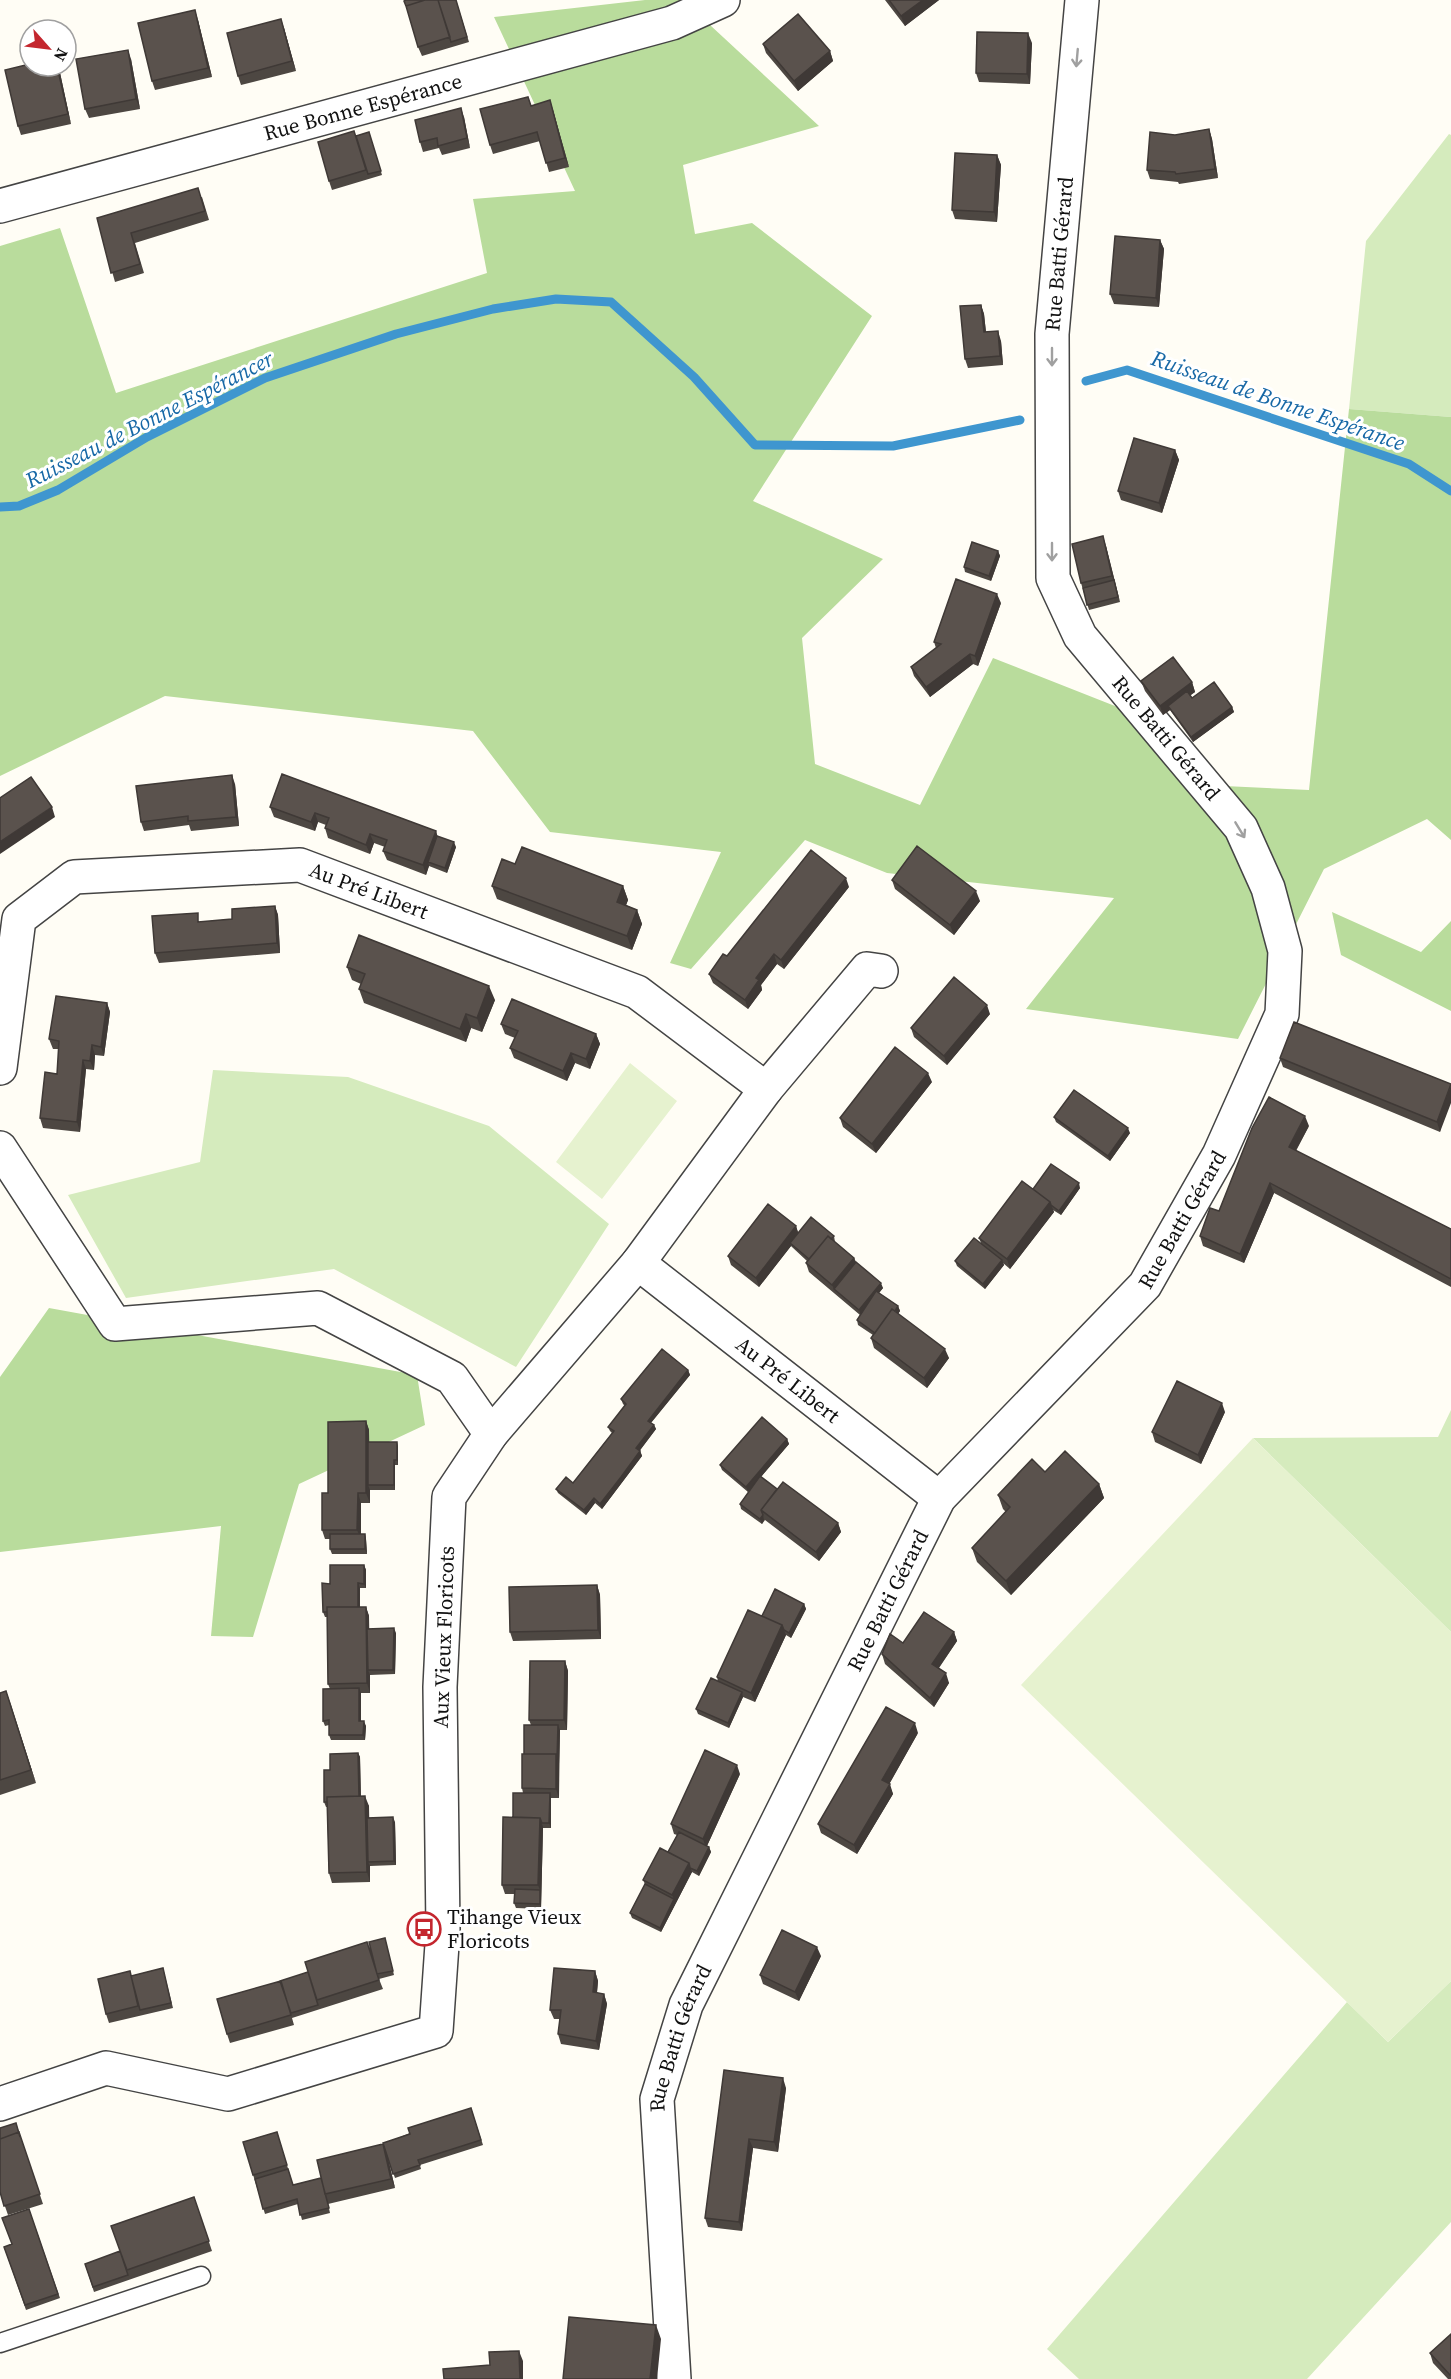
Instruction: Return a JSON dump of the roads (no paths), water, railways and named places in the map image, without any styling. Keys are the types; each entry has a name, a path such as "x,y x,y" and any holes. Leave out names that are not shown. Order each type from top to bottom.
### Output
{"street":[{"name":"Rue Bonne Espérance","path":"0,206 672,23 723,0"},
{"name":"Rue Batti Gérard","path":"674,2379 657,2099 686,2005 939,1498 1145,1285 1219,1155 1282,1014 1285,951 1268,888 1241,828 1080,636 1053,578 1052,334 1082,0"},
{"name":"Au Pré Libert","path":"0,1068 19,918 74,877 300,865 637,992 766,1089"},
{"path":"0,1148 115,1324 318,1308 452,1378 491,1434 638,1263 766,1089 867,969 881,971"},
{"name":"Au Pré Libert","path":"638,1263 939,1498"},
{"name":"Aux Vieux Floricots","path":"0,2104 106,2068 228,2094 436,2031 443,1930 440,1688 449,1497 491,1434"}],"lane":[{"path":"0,2343 201,2276"}],"waterway":[{"name":"Ruisseau de Bonne Espérancer","path":"0,507 19,506 58,490 147,437 265,378 396,334 493,309 556,299 611,302 694,377 755,445 893,446 1020,420"},
{"name":"Ruisseau de Bonne Espérance","path":"1086,381 1127,370 1409,464 1451,491"}],"place":[{"name":"Tihange Vieux Floricots","path":"424,1929"}]}
